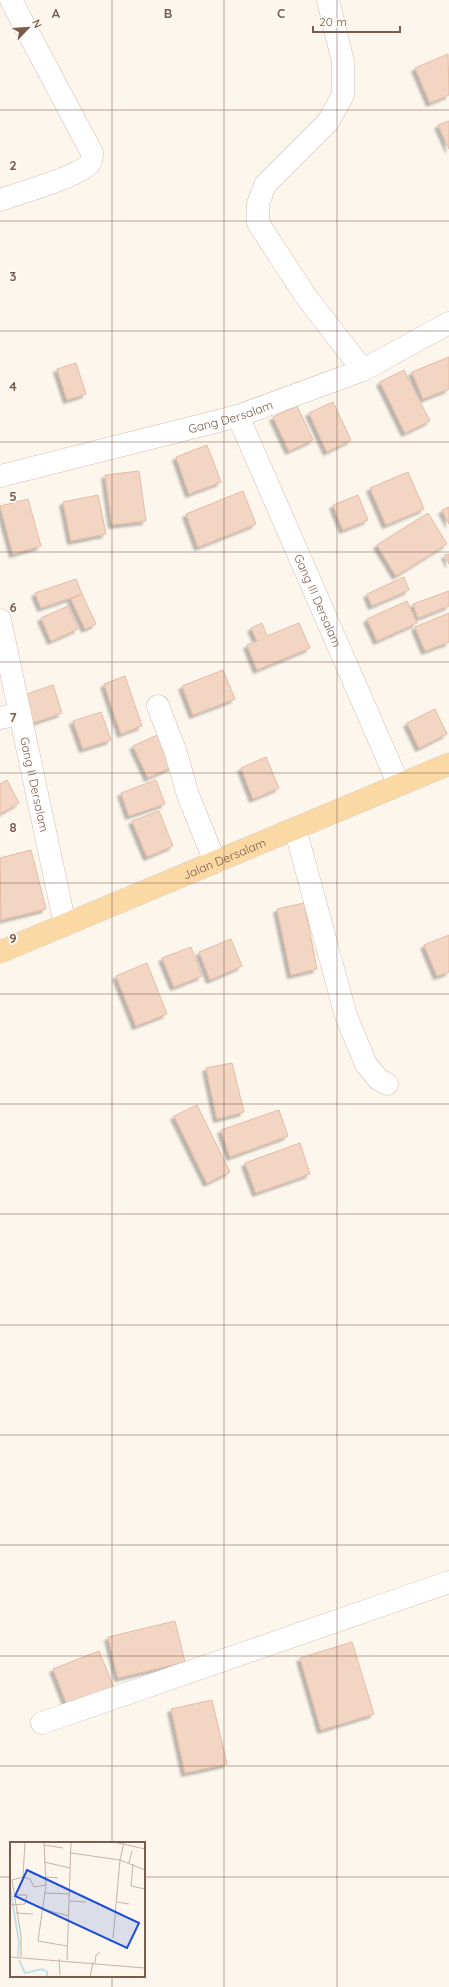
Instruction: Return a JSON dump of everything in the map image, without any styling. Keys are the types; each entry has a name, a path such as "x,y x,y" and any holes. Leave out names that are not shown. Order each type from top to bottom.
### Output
{"main road":[{"name":"Jalan Dersalam","path":"0,952 449,764"}],"street":[{"path":"0,200 42,186 83,169 91,161 92,153 11,0"},
{"path":"328,0 343,62 343,95 328,122 265,185 258,204 258,223 308,298 363,370"},
{"name":"Gang Dersalam","path":"0,476 238,416 363,370 449,323"},
{"name":"Gang III Dersalam","path":"238,416 400,785"},
{"name":"Gang II Dersalam","path":"0,620 10,716 65,925"},
{"path":"158,706 175,750 188,794 215,862"},
{"path":"295,828 346,1016 366,1064 378,1079 387,1084"},
{"path":"42,1723 449,1582"}],"building":[{"path":"448,54 449,95 430,103 415,68"},
{"path":"449,121 449,149 438,125"},
{"path":"449,357 449,389 423,399 412,372"},
{"path":"76,363 86,394 67,400 57,369"},
{"path":"404,370 430,421 405,433 380,382"},
{"path":"333,402 351,440 327,452 309,413"},
{"path":"297,406 313,440 289,451 273,417"},
{"path":"207,445 221,482 189,494 176,457"},
{"path":"139,471 146,521 112,525 105,475"},
{"path":"408,472 424,509 386,525 370,488"},
{"path":"243,491 256,524 198,547 186,514"},
{"path":"98,495 106,534 71,541 63,502"},
{"path":"358,495 368,520 343,530 333,505"},
{"path":"28,499 41,546 13,554 0,506"},
{"path":"449,507 449,524 442,510"},
{"path":"428,513 447,544 396,576 377,545"},
{"path":"449,554 449,564 445,555"},
{"path":"404,577 409,590 372,606 367,594"},
{"path":"76,579 82,594 41,608 35,593"},
{"path":"449,591 449,606 418,618 413,604"},
{"path":"82,594 96,624 85,629 71,599"},
{"path":"407,601 417,623 377,641 367,619"},
{"path":"68,606 78,629 51,641 41,618"},
{"path":"449,613 449,642 425,651 415,627"},
{"path":"262,623 267,636 299,623 310,648 257,670 247,645 257,641 251,628"},
{"path":"223,670 235,699 193,715 182,686"},
{"path":"125,676 142,726 121,734 104,684"},
{"path":"53,685 62,713 27,725 18,697"},
{"path":"435,709 447,734 419,748 407,723"},
{"path":"101,712 111,740 83,749 73,721"},
{"path":"162,733 176,765 148,778 133,746"},
{"path":"266,757 279,788 253,799 241,768"},
{"path":"7,780 19,803 0,814 0,784"},
{"path":"156,780 165,804 129,816 121,793"},
{"path":"159,811 173,846 147,857 132,821"},
{"path":"31,850 46,909 1,920 0,858"},
{"path":"304,903 317,969 291,975 277,909"},
{"path":"449,935 449,972 437,976 424,945"},
{"path":"231,939 242,966 210,980 199,952"},
{"path":"191,947 202,976 174,987 162,958"},
{"path":"147,963 167,1014 136,1026 116,976"},
{"path":"232,1063 244,1112 217,1119 206,1068"},
{"path":"197,1105 230,1172 207,1183 174,1116"},
{"path":"279,1110 288,1136 230,1157 221,1130"},
{"path":"300,1143 310,1174 256,1193 245,1163"},
{"path":"175,1621 185,1662 118,1678 108,1637"},
{"path":"352,1642 374,1714 321,1730 300,1658"},
{"path":"99,1651 116,1693 70,1712 53,1669"},
{"path":"212,1700 227,1764 185,1773 171,1709"}]}
